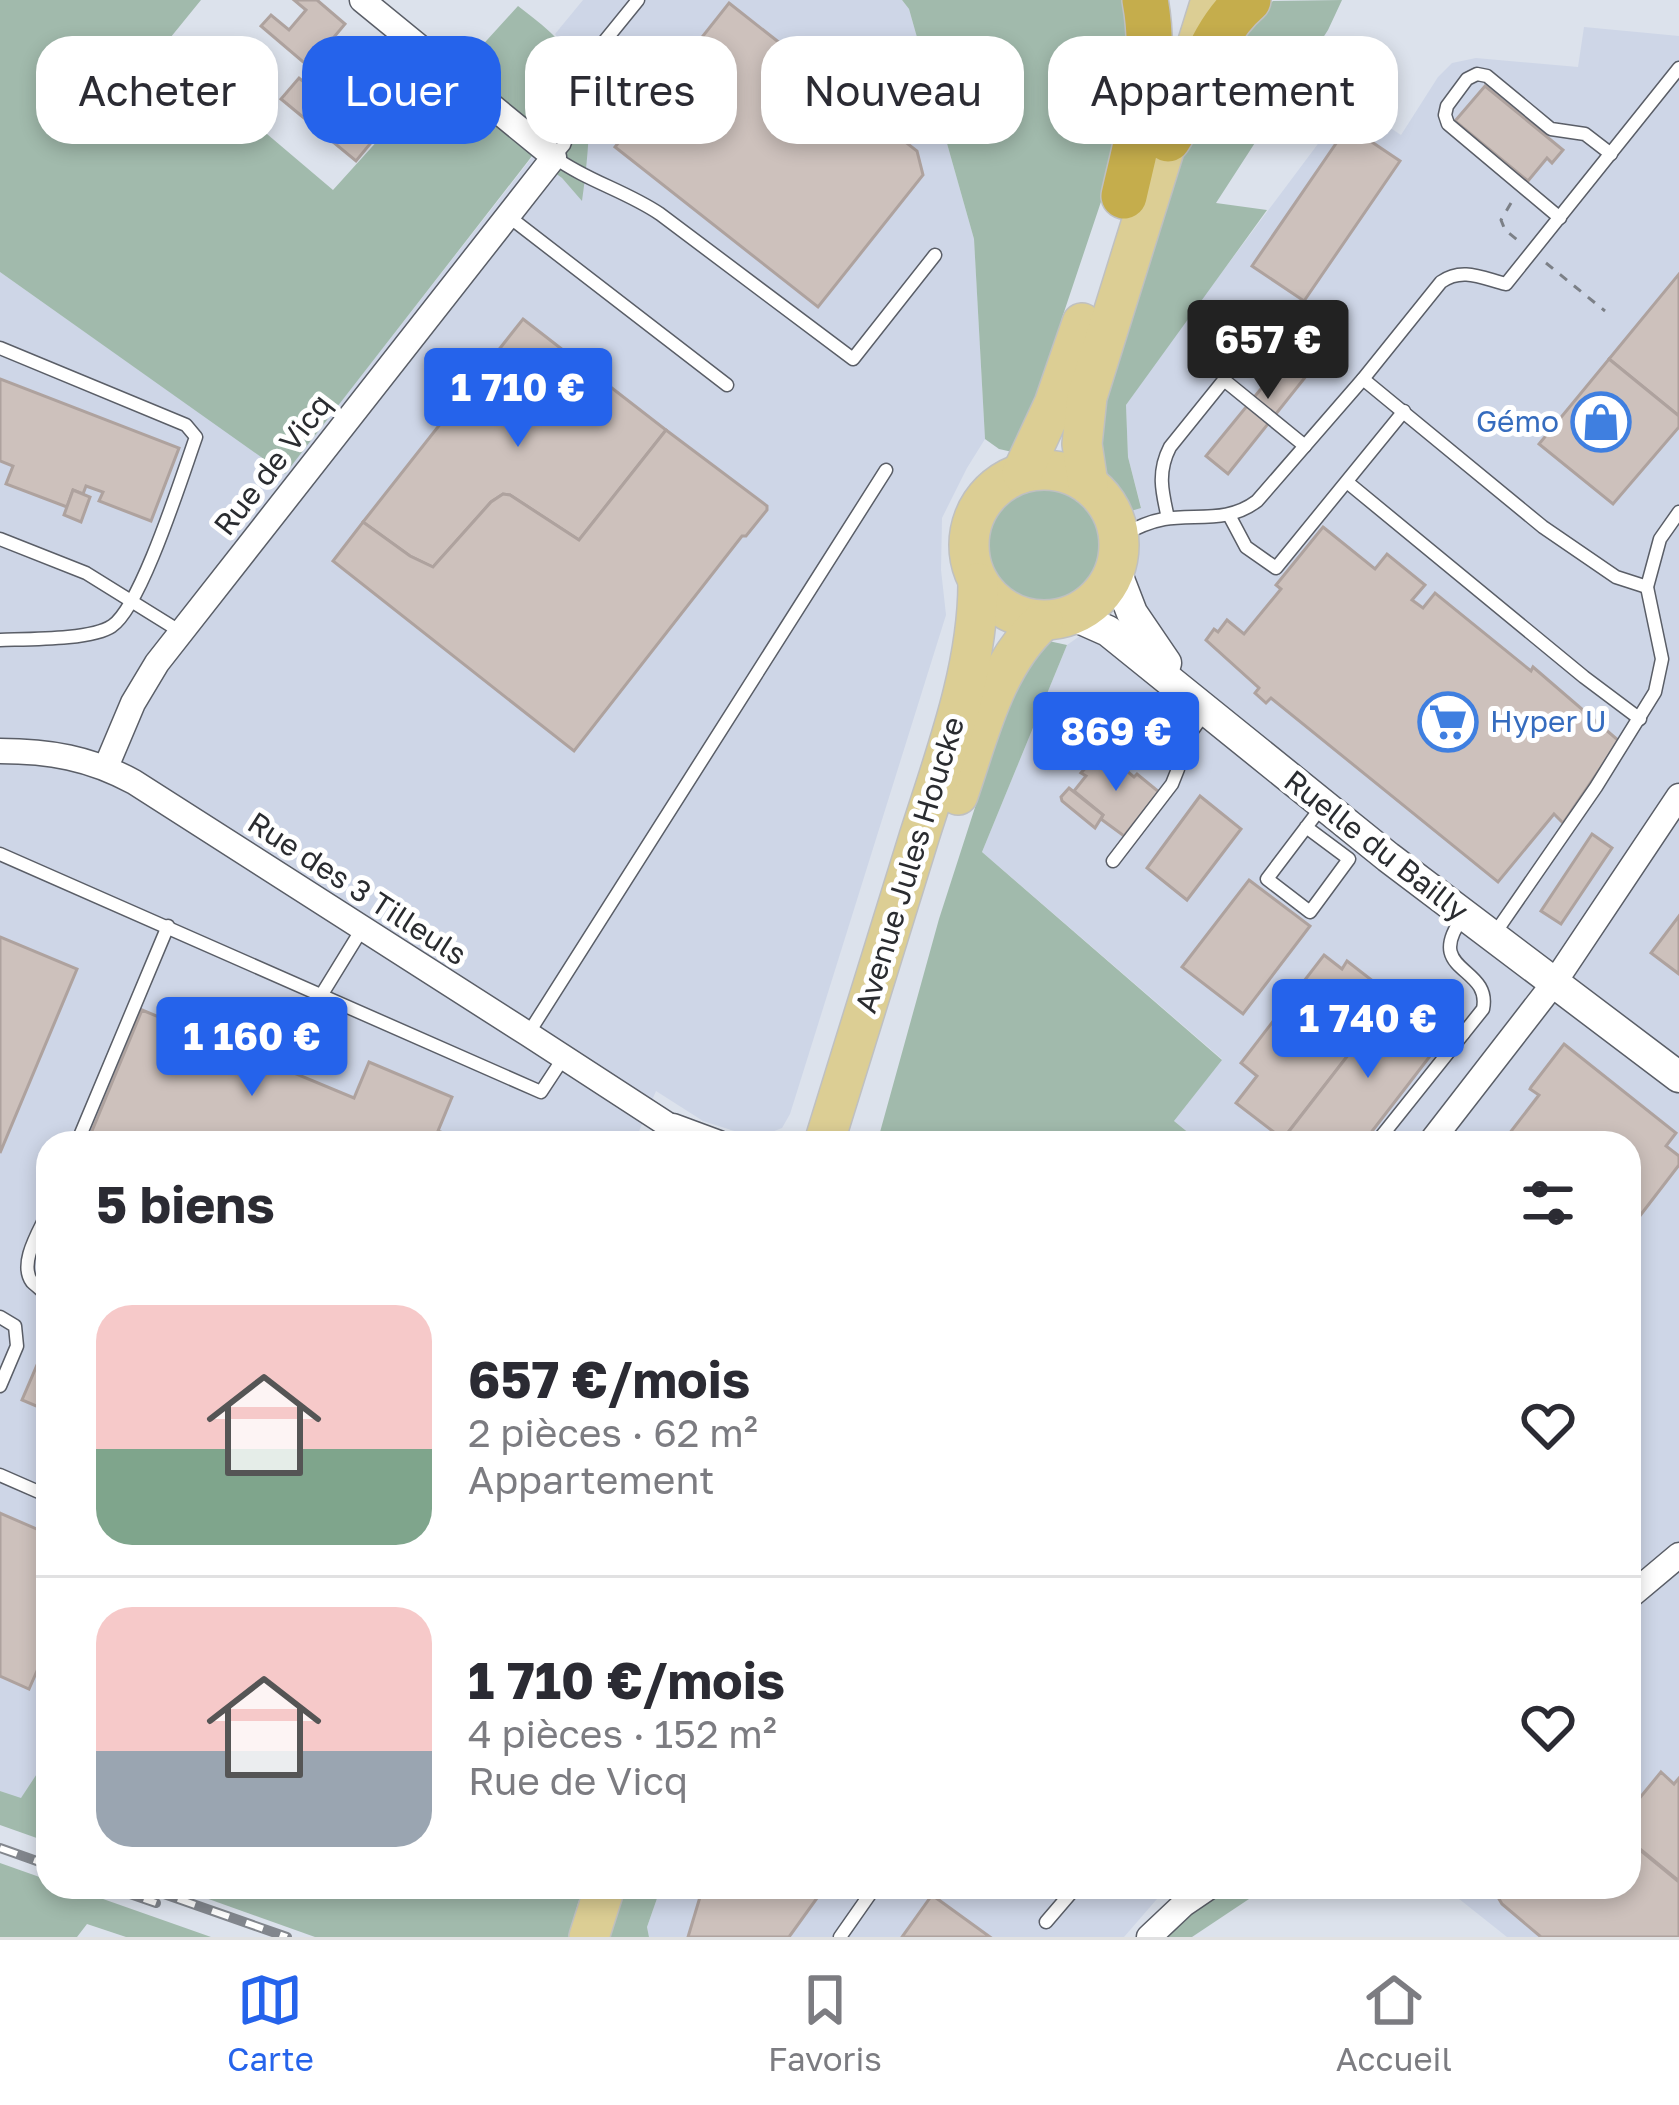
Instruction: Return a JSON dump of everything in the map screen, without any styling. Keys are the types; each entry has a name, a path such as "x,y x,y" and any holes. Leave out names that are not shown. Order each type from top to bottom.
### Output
{"highway":[{"path":"1124,196 1148,86 1150,34 1145,0"},
{"path":"1216,36 1247,0"}],"main road":[{"path":"1022,473 1065,375 1190,0"},
{"path":"1200,36 1211,0"},
{"path":"1088,484 1082,455 1087,397 1166,144"},
{"path":"1056,471 1088,484 1109,507 1117,553 1102,593 1088,606 1058,618 1023,618 1005,610 978,583 968,550 973,518 992,490 1022,473 1056,471"},
{"name":"Avenue Jules Houcke","path":"828,1131 963,687 978,583"},
{"name":"Avenue Jules Houcke","path":"850,1131 990,705 1015,651 1058,618"},
{"path":"589,1937 601,1899"}],"street":[{"path":"362,0 554,157"},
{"name":"Rue de Vicq","path":"106,767 139,691 181,632 554,157"},
{"name":"Ruelle du Bailly","path":"1117,553 1138,625 1200,703"},
{"name":"Ruelle du Bailly","path":"1058,618 1108,631 1200,703 1314,816 1464,916 1679,1077"},
{"name":"Rue des 3 Tilleuls","path":"0,752 53,753 106,767 150,792 564,1057 656,1131"},
{"path":"1439,1131 1554,982 1679,796"},
{"path":"812,1131 861,1023"},
{"path":"1641,1587 1679,1555"},
{"path":"1150,1937 1191,1899"}],"lane":[{"path":"638,0 573,80 571,126 554,157 576,173 660,214 853,359 935,255"},
{"path":"1117,553 1146,524 1229,515 1257,501 1445,278 1468,274 1506,284 1679,68"},
{"path":"1560,218 1448,124 1448,106 1467,79 1484,74 1551,129 1585,134 1611,154"},
{"path":"507,215 727,385"},
{"path":"0,349 186,425 196,437 134,603 111,627 86,634 0,640"},
{"path":"1363,379 1543,526 1616,577 1648,593"},
{"path":"1168,518 1161,478 1165,458 1224,380 1305,446"},
{"path":"1229,515 1246,547 1276,568 1404,411"},
{"path":"528,1034 886,470"},
{"path":"1347,482 1640,719"},
{"path":"1492,937 1655,692 1661,671 1659,639 1648,593 1660,539 1679,512"},
{"path":"0,538 86,573 181,632"},
{"path":"1113,861 1172,784 1178,749 1200,703"},
{"path":"1314,816 1349,860 1310,912 1267,879 1314,816"},
{"path":"0,854 542,1092 564,1057"},
{"path":"1386,1131 1485,1003 1483,989 1456,965 1449,950 1450,937 1464,916"},
{"path":"82,1131 168,926"},
{"path":"322,994 362,928"},
{"path":"1414,995 1463,1034"},
{"path":"36,1241 28,1260 36,1286"},
{"path":"0,1317 15,1326 18,1339 0,1386"},
{"path":"0,1475 36,1491"},
{"path":"840,1937 866,1899"},
{"path":"1046,1922 1066,1899"}],"shaded area":[{"path":"583,0 902,0 909,9 917,36 761,36 761,144 947,144 974,239 985,439 942,518 946,615 782,1128 734,1131 703,1121 656,1091 639,1131 36,1131 36,1776 21,1799 0,1791 0,272 285,473 533,156 581,199 584,144 737,144 737,36 556,36"},
{"path":"1584,27 1679,36 1679,1937 1507,1937 1459,1899 1641,1899 1641,1131 1186,1131 1174,1121 1222,1059 982,852 1067,645 1087,631 1119,653 1130,576 1124,513 1141,507 1128,457 1126,405 1318,144 1398,144 1398,133 1401,135 1438,77 1452,63 1476,58 1578,67"},
{"path":"657,1899 1157,1899 1124,1937 649,1937 647,1927"}],"green space":[{"path":"0,0 201,0 172,36 36,36 36,144 278,143 333,190 375,144 501,144 501,36 491,36 518,6 553,36 525,36 525,144 588,144 582,201 562,178 532,156 285,474 0,272"},
{"path":"902,0 1130,0 1137,36 1048,36 1048,144 1117,144 1062,318 1041,407 1021,454 999,449 985,439 974,239 947,144 1024,144 1024,36 917,36"},
{"path":"1342,0 1324,36 1229,36 1273,1"},
{"path":"1186,144 1254,144 1216,203 1267,210 1126,405 1128,457 1141,508 1124,513 1103,476 1097,420"},
{"path":"1044,486 1067,490 1086,503 1099,522 1103,545 1099,568 1086,587 1067,600 1044,604 1021,600 1002,587 989,568 985,545 989,522 1002,503 1021,490"},
{"path":"1044,640 1067,645 982,852 1222,1060 1174,1121 1186,1131 880,1131 939,919 1020,668"},
{"path":"36,1775 36,1838 0,1825 0,1791 21,1798"},
{"path":"0,1863 36,1876 36,1899 103,1899 211,1937 126,1937 87,1924 77,1937 0,1937"},
{"path":"209,1899 579,1899 568,1937 315,1937"},
{"path":"615,1899 657,1899 647,1927 649,1937 603,1937"},
{"path":"1207,1899 1249,1899 1192,1937 1160,1937"}],"building":[{"path":"294,0 317,0 345,24 335,36 302,36 302,61 261,26 271,15 289,30 306,10"},
{"path":"729,3 771,36 761,36 761,144 908,144 917,151 923,175 818,307 615,147 737,144 737,36 703,36"},
{"path":"299,78 302,80 302,116 281,99"},
{"path":"1485,86 1563,150 1552,163 1547,158 1528,181 1455,121"},
{"path":"335,144 370,144 356,161"},
{"path":"1336,144 1375,144 1400,161 1304,301 1252,266"},
{"path":"1679,274 1679,416 1609,359"},
{"path":"523,319 666,430 579,540 503,494 433,567 363,522"},
{"path":"1309,330 1330,346 1228,474 1206,456"},
{"path":"1609,359 1679,416 1679,427 1613,504 1539,444"},
{"path":"0,379 179,448 151,521 99,501 103,492 86,486 83,494 73,490 67,507 6,484 13,466 0,461"},
{"path":"666,430 767,510 574,751 333,561 363,522 433,567 503,494 579,540"},
{"path":"73,490 90,497 81,522 64,515"},
{"name":"Hyper U","path":"1323,527 1375,569 1387,554 1425,585 1412,600 1423,608 1435,593 1531,671 1533,667 1619,741 1563,823 1554,814 1498,882 1271,698 1266,703 1255,693 1259,688 1206,640 1227,620 1244,634"},
{"path":"1105,753 1159,792 1124,836 1074,791 1086,776 1081,773"},
{"path":"1069,788 1103,815 1095,828 1062,801"},
{"path":"1200,796 1241,829 1187,900 1147,868"},
{"path":"1592,834 1612,848 1561,924 1541,911"},
{"path":"1249,880 1310,926 1243,1014 1182,967"},
{"path":"1679,916 1679,974 1651,953"},
{"path":"0,937 77,969 0,1153"},
{"path":"1324,955 1342,969 1347,961 1378,985 1372,993 1387,1005 1289,1131 1273,1131 1236,1103 1257,1076 1241,1063"},
{"path":"1387,1005 1403,1018 1409,1011 1444,1038 1372,1131 1289,1131"},
{"path":"142,1010 354,1098 369,1062 452,1097 438,1131 92,1131"},
{"path":"1564,1044 1676,1133 1666,1146 1679,1156 1679,1165 1641,1214 1641,1131 1511,1131 1539,1095 1530,1089"},
{"path":"36,1367 36,1406 22,1400"},
{"path":"0,1513 36,1529 36,1673 29,1689 0,1676"},
{"path":"1661,1772 1674,1784 1679,1778 1679,1881 1641,1850 1641,1796"},
{"path":"1641,1851 1679,1882 1679,1937 1541,1937 1499,1899 1641,1899"},
{"path":"699,1899 816,1899 789,1937 688,1937"},
{"path":"929,1899 938,1899 990,1937 902,1937"}],"railway":[{"path":"0,1848 36,1861"},
{"path":"144,1899 156,1903"},
{"path":"178,1899 287,1937"}],"place":[{"name":"Gémo","path":"1601,422"},
{"name":"Hyper U","path":"1448,722"}]}
